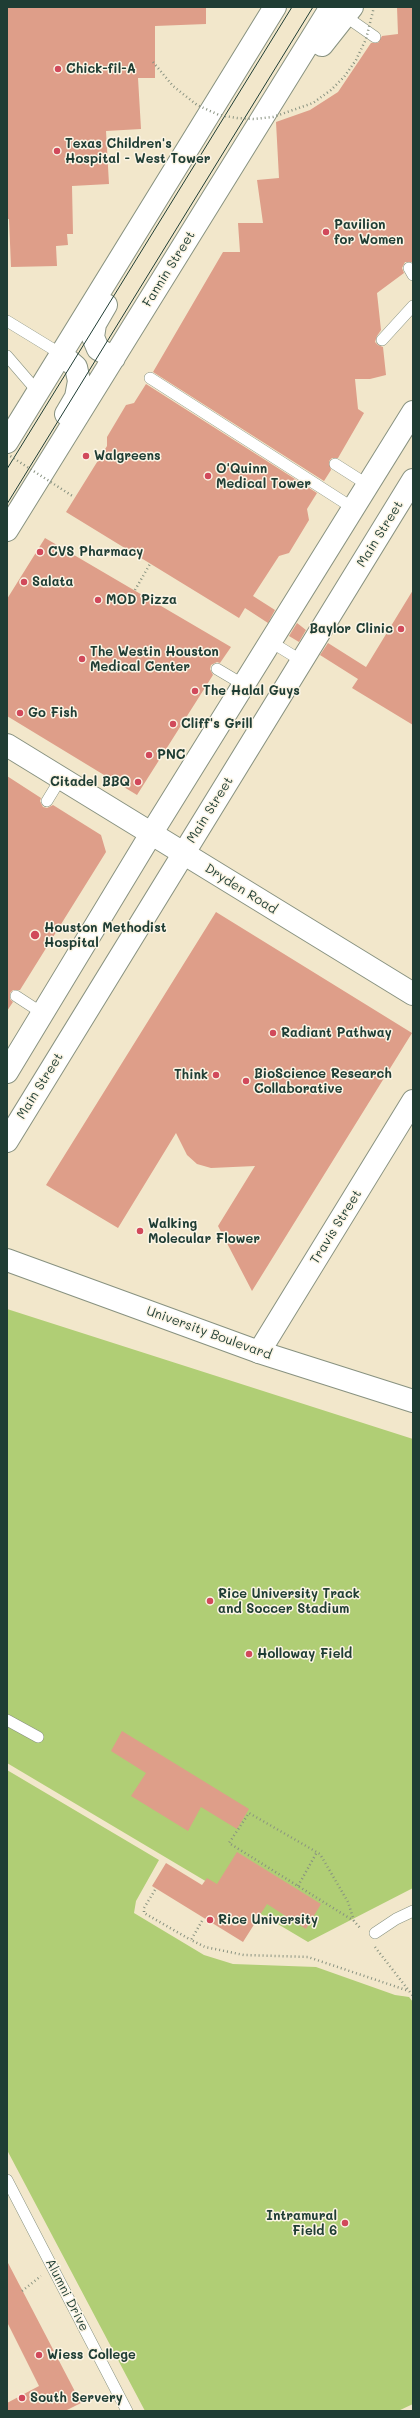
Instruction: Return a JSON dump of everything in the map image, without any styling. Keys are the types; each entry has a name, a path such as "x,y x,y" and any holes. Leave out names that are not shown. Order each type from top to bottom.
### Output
{"main road":[{"path":"220,100 261,7"},
{"path":"7,442 220,100 275,7"},
{"name":"Fannin Street","path":"7,530 260,122 343,10"},
{"path":"114,358 98,349 92,337 95,324 150,232 153,207"},
{"path":"43,472 43,452 76,398 79,381 76,367 61,354"},
{"path":"7,1072 150,834 413,412"},
{"name":"Main Street","path":"7,1141 413,480"},
{"name":"Dryden Road","path":"7,745 413,994"},
{"name":"Travis Street","path":"259,1352 413,1101"},
{"name":"University Boulevard","path":"7,1260 259,1352 413,1401"}],"lane":[{"path":"343,10 375,37"},
{"path":"382,340 413,306"},
{"path":"7,321 61,354"},
{"path":"7,356 38,392"},
{"path":"150,378 353,508"},
{"path":"335,464 368,485"},
{"path":"271,642 302,661"},
{"path":"217,669 244,685"},
{"path":"47,801 61,778"},
{"path":"16,996 42,1014"},
{"path":"7,1720 38,1738"},
{"path":"373,1938 396,1919 413,1911"},
{"name":"Alumni Drive","path":"7,2180 127,2411"}],"path":[{"path":"153,62 173,86 197,105 219,115 237,118 254,119 273,117 313,103 331,90 344,77 356,60 366,39 374,7"},
{"path":"7,454 74,497"},
{"path":"135,590 150,564"},
{"path":"354,1921 348,1902 317,1852 249,1813 229,1843 354,1921 362,1930"},
{"path":"298,1886 317,1852"},
{"path":"155,1890 144,1908 144,1914 191,1940 223,1952 270,1956 294,1955 319,1960 410,1992"},
{"path":"191,1940 202,1921"},
{"path":"373,1938 413,1996"},
{"path":"22,2291 52,2267"}],"green space":[{"name":"Rice University Track and Soccer Stadium","path":"7,1309 413,1439 413,1888 308,1942 7,1763"},
{"path":"7,1770 159,1860 136,1901 134,1913 204,1955 233,1964 316,1967 395,1995 409,1997 413,2002 413,2404 398,2411 145,2411 7,2150"}],"building":[{"name":"Texas Children's Hospital - West Tower","path":"7,7 206,7 206,24 155,26 155,78 138,78 141,129 106,131 109,184 72,186 73,234 67,234 68,245 56,246 57,266 11,267 9,219 7,219"},
{"name":"Pavilion for Women","path":"397,7 413,7 413,262 405,262 402,268 404,273 377,293 381,330 375,342 383,347 386,375 370,379 355,379 358,409 364,413 338,458 332,458 329,461 331,470 324,481 153,372 223,252 240,252 238,223 263,223 257,180 279,178 276,122 310,110 338,92 371,43 378,43 382,36 398,34"},
{"name":"O'Quinn Medical Tower","path":"146,384 317,493 307,509 309,520 289,553 279,556 253,596 275,610 268,623 245,608 239,618 66,512 107,446 107,437 126,405 134,403"},
{"path":"45,538 231,647 220,663 217,662 211,665 210,669 213,675 137,795 7,716 7,599"},
{"name":"Baylor Clinic","path":"413,590 413,725 352,688 358,679 320,655 328,643 366,667"},
{"path":"297,623 306,630 299,642 289,636"},
{"name":"Houston Methodist Hospital","path":"7,776 41,798 40,801 43,807 47,808 53,805 101,835 106,852 20,990 13,990 10,993 10,999 13,1002 7,1011"},
{"name":"BioScience Research Collaborative","path":"216,912 412,1033 252,1291 218,1226 255,1166 211,1168 197,1164 187,1155 176,1133 118,1228 46,1185"},
{"path":"122,1731 249,1809 237,1829 201,1807 188,1831 131,1796 146,1773 111,1751"},
{"path":"237,1852 321,1904 306,1929 267,1904 243,1942 152,1886 166,1863 202,1885 207,1878 217,1884"},
{"name":"Wiess College","path":"7,2261 81,2403 65,2411 7,2411 7,2403 39,2386 7,2322"}],"tram line":[{"path":"7,469 292,7"},
{"path":"7,504 313,7"}],"place":[{"name":"Chick-fil-A","path":"58,69"},
{"name":"Texas Children's Hospital - West Tower","path":"57,151"},
{"name":"Pavilion for Women","path":"326,232"},
{"name":"Walgreens","path":"86,456"},
{"name":"O'Quinn Medical Tower","path":"208,476"},
{"name":"CVS Pharmacy","path":"40,552"},
{"name":"Salata","path":"24,582"},
{"name":"MOD Pizza","path":"98,600"},
{"name":"Baylor Clinic","path":"401,629"},
{"name":"The Westin Houston Medical Center","path":"82,659"},
{"name":"The Halal Guys","path":"195,691"},
{"name":"Go Fish","path":"20,713"},
{"name":"Cliff's Grill","path":"173,724"},
{"name":"PNC","path":"149,755"},
{"name":"Citadel BBQ","path":"138,782"},
{"name":"Houston Methodist Hospital","path":"35,935"},
{"name":"Radiant Pathway","path":"273,1033"},
{"name":"Think","path":"216,1075"},
{"name":"BioScience Research Collaborative","path":"246,1081"},
{"name":"Walking Molecular Flower","path":"140,1231"},
{"name":"Rice University Track and Soccer Stadium","path":"210,1601"},
{"name":"Holloway Field","path":"249,1654"},
{"name":"Rice University","path":"210,1920"},
{"name":"Intramural Field 6","path":"345,2223"},
{"name":"Wiess College","path":"39,2355"},
{"name":"South Servery","path":"22,2398"}]}
